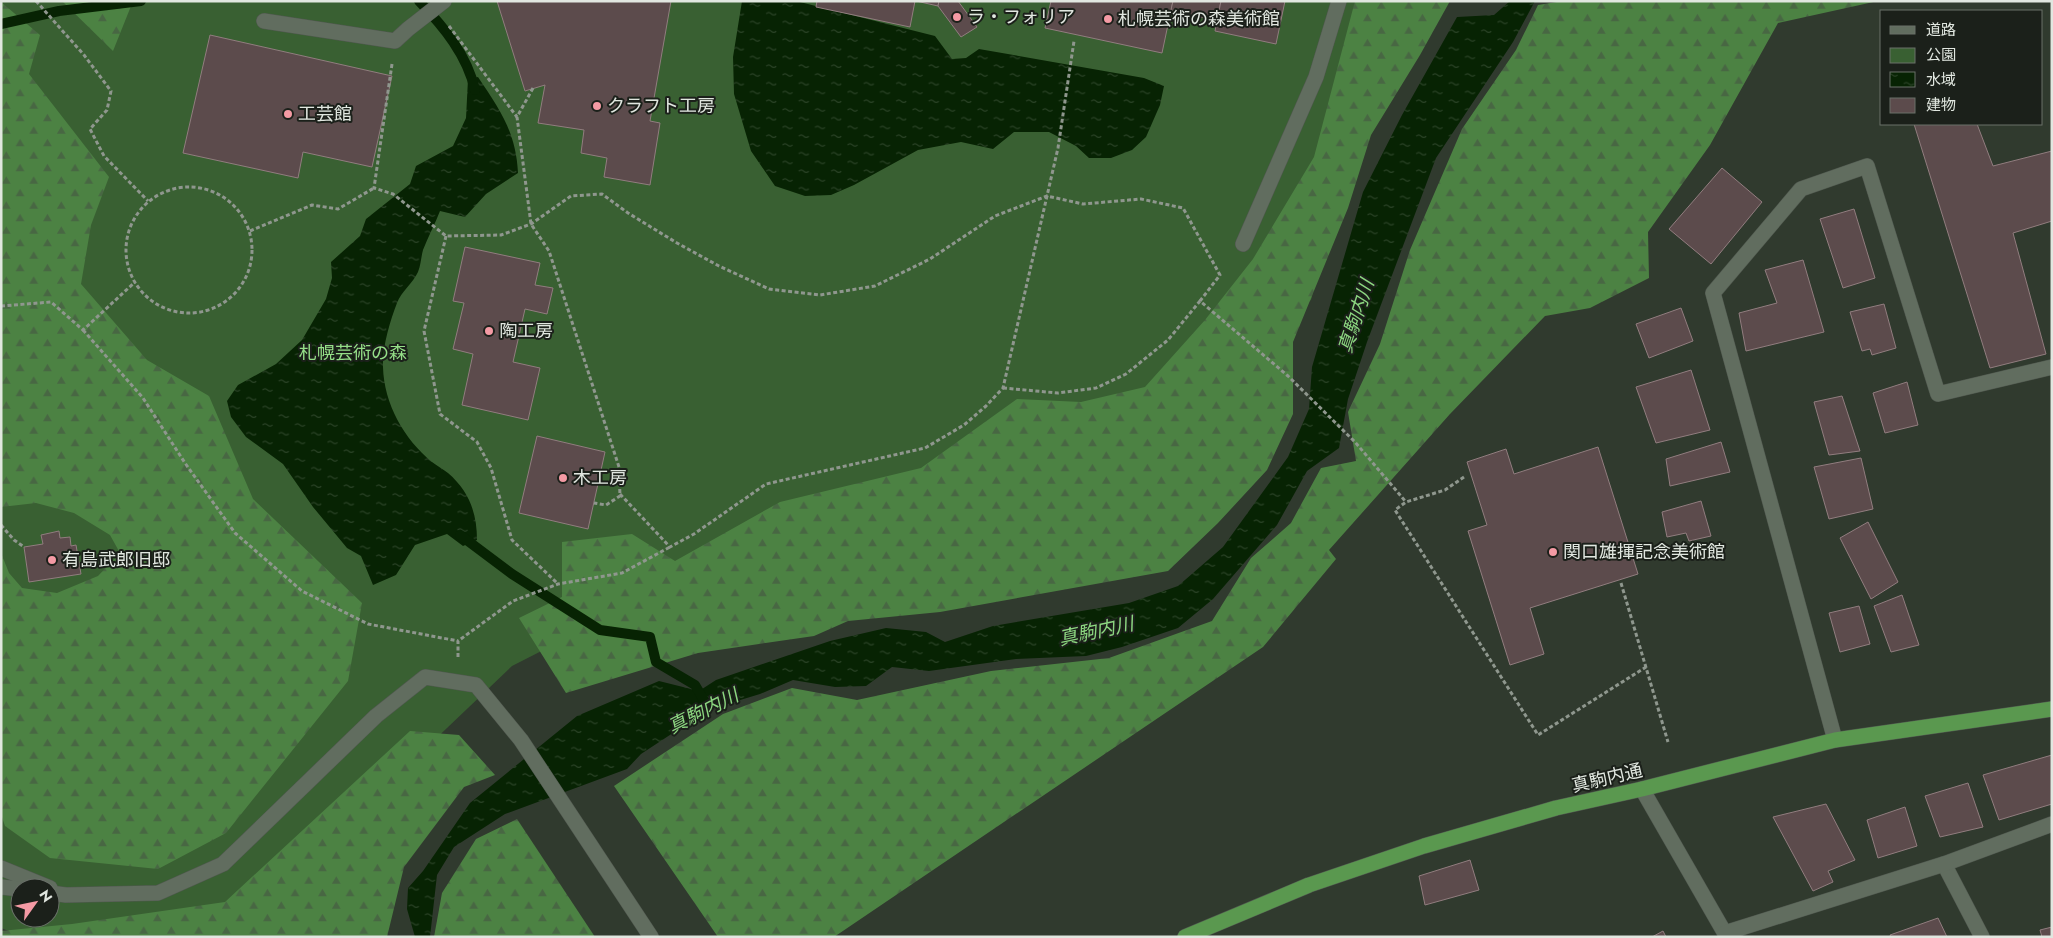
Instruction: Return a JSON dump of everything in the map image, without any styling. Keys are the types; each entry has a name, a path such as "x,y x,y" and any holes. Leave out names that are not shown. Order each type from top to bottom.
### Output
{"highway":[{"name":"真駒内通","path":"1185,937 1309,885 1424,846 1556,808 1642,789 1834,740 2052,709"}],"street":[{"path":"264,21 395,41 408,28 444,1"},
{"path":"1243,244 1316,76 1339,1"},
{"path":"1834,740 1714,293 1800,189 1867,166 1938,394 2052,367"},
{"path":"60,894 158,893 223,864 376,716 425,677 476,684 521,740 651,937"},
{"path":"1642,789 1726,935 1944,864 2052,824"},
{"path":"1944,864 1982,937"},
{"path":"1,868 26,878"},
{"path":"60,892 66,895"}],"path":[{"path":"36,1 84,55 111,91 107,110 90,129 104,156 148,201"},
{"path":"446,22 517,117 531,224 549,251 566,300 619,467 620,494 670,547"},
{"path":"374,188 395,41"},
{"path":"1,306 51,302 83,330 143,398 185,463 235,533 302,591 368,624 458,641 514,601 558,584 622,572 694,534 766,484 925,448 964,426 1003,388 1058,148 1074,41"},
{"path":"517,117 533,88"},
{"path":"186,186 207,188 225,198 240,212 250,231 253,252 249,273 238,291 222,305 202,313 182,313 161,307 144,295 132,278 126,257 127,236 134,217 148,201 166,190 186,186"},
{"path":"250,231 312,206 338,209 374,188 393,194 446,236 501,235 531,224 571,196 602,194 628,214 677,244 761,286 769,289 820,295 875,286 930,259 995,216 1047,196 1083,204 1141,199 1183,208 1220,275 1168,340 1126,374 1096,388 1058,393 1003,388"},
{"path":"446,236 424,331 440,414 477,442 491,468 512,540 558,584"},
{"path":"83,330 135,282"},
{"path":"1200,300 1288,376 1356,442 1406,502"},
{"path":"1464,477 1445,490 1406,502 1394,510 1538,735 1646,667"},
{"path":"594,504 606,506 620,494"},
{"path":"1,525 14,540 24,547"},
{"path":"1621,583 1668,742"},
{"path":"457,682 458,641"}],"green space":[{"name":"札幌芸術の森","path":"1,1 1388,1 1378,61 1311,300 1158,424 732,554 512,666 254,912 124,937 24,937 1,928"},
{"path":"62,1 133,1 113,51"},
{"path":"1355,1 1450,1 1420,55 1371,135 1348,208 1293,342 1293,414 1267,470 1218,523 1168,571 940,612 848,621 814,636 698,653 566,693 519,618 562,597 562,542 632,534 675,561 780,502 921,468 1017,399 1081,402 1145,387 1205,320 1253,259 1314,157"},
{"path":"1563,1 1878,1 1778,23 1710,145 1648,232 1649,278 1590,308 1545,316 1450,414 1329,550 1336,559 1263,647 834,937 718,937 614,786 723,714 792,688 857,700 991,671 1109,658 1212,621 1251,558 1291,523 1321,468 1356,461 1348,412 1380,344 1410,250 1462,129 1516,50 1538,5"},
{"path":"1,2 40,35 29,74 109,177 91,225 81,284 147,360 209,396 253,499 362,603 348,681 226,833 158,869 50,858 5,826 1,814 1,553 9,573 22,588 57,593 98,576 120,553 110,535 74,513 36,503 1,507"},
{"path":"410,731 459,735 495,775 464,787 404,867 387,937 1,937 1,931 60,928 60,925 225,902"},
{"path":"517,819 595,937 434,937 442,893 476,839"}],"water":[{"path":"742,1 796,1 935,36 952,59 966,58 979,49 1144,78 1164,86 1160,105 1146,137 1132,150 1111,158 1089,158 1076,146 1049,132 1014,132 993,149 961,142 918,150 854,185 831,195 805,196 775,186 751,151 734,94 733,57"},
{"name":"真駒内川","path":"1510,1 1535,1 1513,42 1436,158 1367,342 1348,399 1339,448 1307,471 1277,525 1213,599 1178,628 1122,647 1086,656 1016,659 929,671 892,667 866,686 835,687 793,680 760,694 714,708 641,754 627,769 505,814 454,847 437,875 430,937 415,937 407,909 408,888 423,871 470,803 577,716 659,681 699,691 716,680 830,641 886,628 926,632 945,642 993,626 1129,603 1178,586 1223,547 1288,457 1309,409 1312,367 1363,192 1402,115 1457,17 1494,15"},
{"path":"478,77 506,122 514,145 518,173 486,194 465,217 440,211 423,250 418,272 404,291 394,310 385,343 383,360 387,394 397,420 404,432 422,453 448,473 461,487 473,512 477,540 463,546 447,534 415,545 396,575 373,585 361,556 347,548 313,507 283,464 246,437 231,417 227,401 238,385 276,364 302,340 326,299 332,278 331,262 360,236 366,219 410,184 416,166 453,146 466,118 468,79"}],"building":[{"name":"クラフト工房","path":"497,1 671,1 650,121 660,123 650,185 604,177 607,158 581,153 584,130 538,123 545,85 525,91"},
{"path":"817,1 915,1 910,27 816,7"},
{"path":"916,1 939,1 938,6"},
{"name":"ラ・フォリア","path":"939,1 958,1 977,27 961,37 938,6"},
{"name":"札幌芸術の森美術館","path":"1051,1 1173,1 1162,53 1045,28"},
{"path":"1173,1 1221,1 1217,21 1171,10"},
{"path":"1221,1 1285,1 1276,44 1215,31"},
{"name":"工芸館","path":"210,35 392,76 372,167 303,152 298,178 183,153"},
{"path":"1914,125 1977,125 1993,166 2052,151 2052,221 2013,233 2046,354 1990,368"},
{"path":"1722,168 1762,202 1711,264 1669,229"},
{"path":"1854,209 1875,278 1843,288 1820,219"},
{"name":"陶工房","path":"465,247 540,263 535,285 553,288 547,314 525,309 513,362 540,368 528,420 462,405 473,354 453,349 464,303 453,301"},
{"path":"1803,260 1824,332 1746,351 1739,313 1777,303 1765,270"},
{"path":"1884,304 1896,348 1872,355 1870,349 1862,351 1850,312"},
{"path":"1681,308 1693,341 1649,358 1636,324"},
{"path":"1691,370 1710,430 1656,443 1636,387"},
{"path":"1907,382 1918,425 1885,433 1873,393"},
{"path":"1842,396 1860,451 1829,455 1814,402"},
{"name":"木工房","path":"537,436 605,452 588,529 519,513"},
{"path":"1721,442 1730,472 1670,486 1666,459"},
{"name":"関口雄揮記念美術館","path":"1598,447 1638,574 1530,608 1544,654 1510,665 1468,531 1487,525 1467,462 1506,449 1514,474"},
{"path":"1861,458 1873,509 1829,519 1814,467"},
{"path":"1701,501 1711,536 1689,541 1686,533 1667,537 1662,512"},
{"path":"1868,522 1898,582 1871,599 1840,538"},
{"name":"有島武郎旧邸","path":"59,531 60,538 70,537 71,546 76,545 81,574 29,582 24,547 43,544 41,535"},
{"path":"1902,595 1919,645 1891,652 1874,606"},
{"path":"1859,606 1870,644 1840,652 1829,613"},
{"path":"2052,755 2052,804 1999,820 1983,775"},
{"path":"1968,783 1983,827 1940,837 1925,796"},
{"path":"1826,804 1855,860 1828,871 1833,882 1813,891 1773,817"},
{"path":"1905,807 1917,846 1878,858 1867,820"},
{"path":"1470,860 1479,890 1425,905 1419,876"},
{"path":"1938,918 1947,937 1891,937 1890,935"},
{"path":"2052,927 2052,937 2042,937 2040,930"},
{"path":"1663,931 1666,937 1652,937"}],"waterway":[{"path":"1,24 59,11 141,1"},
{"path":"419,1 437,21 460,53 475,90"},
{"name":"真駒内川","path":"460,535 512,574 600,630 650,637 656,662 695,685 705,702"}],"place":[{"name":"ラ・フォリア","path":"957,17"},
{"name":"札幌芸術の森美術館","path":"1108,19"},
{"name":"クラフト工房","path":"597,106"},
{"name":"工芸館","path":"288,114"},
{"name":"陶工房","path":"489,331"},
{"name":"木工房","path":"563,478"},
{"name":"関口雄揮記念美術館","path":"1553,552"},
{"name":"有島武郎旧邸","path":"52,560"}]}
